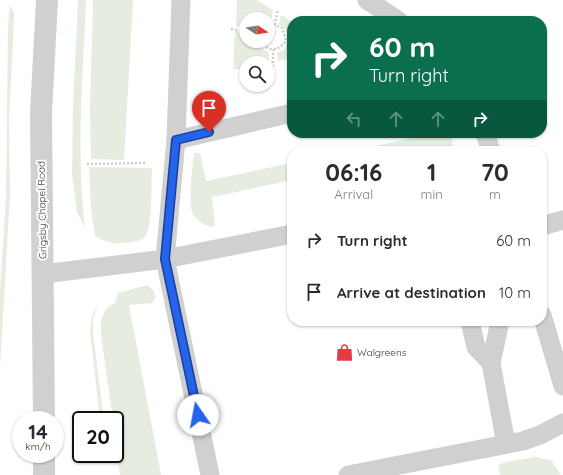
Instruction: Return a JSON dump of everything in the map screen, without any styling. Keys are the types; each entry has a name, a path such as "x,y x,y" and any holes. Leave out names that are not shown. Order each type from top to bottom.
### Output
{"street":[{"name":"Grigsby Chapel Road","path":"44,411 41,113 47,0"},
{"path":"44,463 44,475"}],"lane":[{"path":"181,0 176,140 165,259 210,475"},
{"path":"367,0 391,16"},
{"path":"176,140 287,114"},
{"path":"547,225 563,220"},
{"path":"43,274 165,259 287,235"},
{"path":"471,326 476,347 491,363"},
{"path":"499,326 491,363 506,444"},
{"path":"545,326 563,386"},
{"path":"348,475 506,444 540,435 563,423"}],"path":[{"path":"266,48 273,50 281,47 286,40 282,28 275,25 278,9"},
{"path":"230,29 239,31"},
{"path":"273,50 273,56"},
{"path":"87,164 174,163"}],"shaded area":[{"path":"78,0 86,0 81,142 82,199 85,227 77,213 72,175 73,106"},
{"path":"93,0 133,0 124,160 91,159 90,109"},
{"path":"237,0 257,0 273,10 273,12 239,12 239,27 236,26"},
{"path":"10,5 14,13 14,21 9,118 10,195 0,368 0,292 6,197 8,27"},
{"path":"281,15 287,19 287,32 285,29 279,24"},
{"path":"235,30 239,31 239,48 262,48 269,53 269,56 239,56 239,69 233,70"},
{"path":"287,44 287,59 278,61 277,53 285,49"},
{"path":"413,138 452,138 453,146 376,146"},
{"path":"194,153 200,153 206,181 287,164 287,181 212,197 215,226 210,227 196,219 191,209 190,193"},
{"path":"89,167 152,168 151,204 148,231 142,239 126,243 117,243 108,242 95,236 91,209"},
{"path":"147,285 154,291 155,298 152,303 129,305 161,475 120,475 118,463 124,463 124,411 112,411 101,335 101,320 106,309 116,302 118,293"},
{"path":"100,302 93,318 93,333 103,411 99,411 90,331 92,316"},
{"path":"535,457 551,460 561,475 500,475 498,465 506,462"}],"place":[{"name":"Walgreens","path":"344,352"}],"route":[{"path":"198,415 165,259 176,140 209,132"}]}
